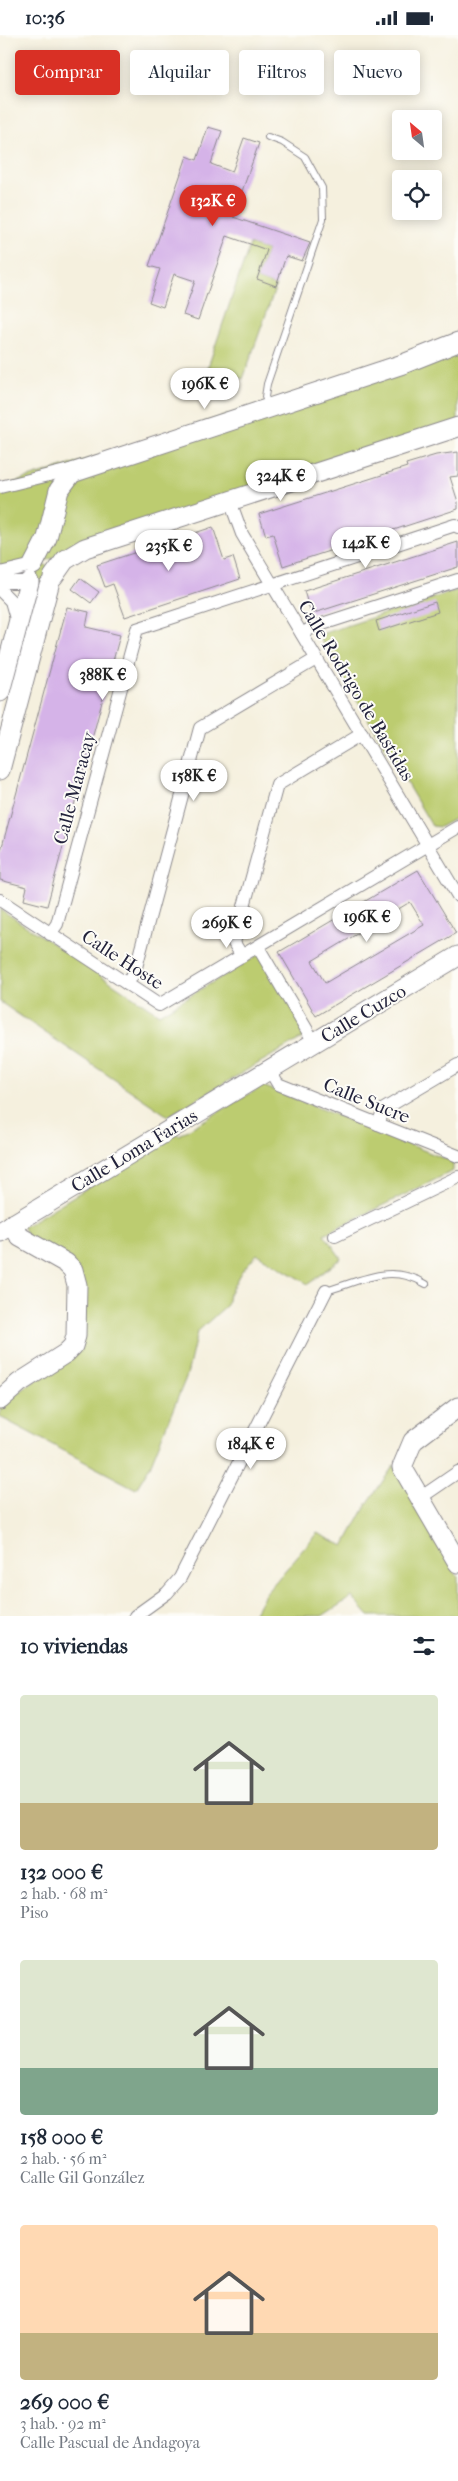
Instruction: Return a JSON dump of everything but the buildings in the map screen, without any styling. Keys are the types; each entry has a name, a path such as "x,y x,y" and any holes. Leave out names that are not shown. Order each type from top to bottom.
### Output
{"street":[{"path":"0,487 88,465 403,364 454,343"},
{"path":"0,770 51,581 65,560 86,548 458,427"},
{"path":"435,435 458,431"},
{"path":"0,692 31,573 47,538 57,495 62,483 72,473 88,465"},
{"name":"Calle Rodrigo de Bastidas","path":"230,501 240,530 458,896"},
{"name":"Calle Maracay","path":"50,934 57,924 136,629 455,525 458,527"},
{"path":"0,573 31,573"},
{"path":"31,573 39,588 51,581"},
{"path":"0,582 31,573"},
{"path":"302,634 313,627 458,580"},
{"path":"0,590 10,601 18,626"},
{"path":"127,984 135,971 200,728 316,659"},
{"path":"242,956 234,943 277,785 362,734"},
{"name":"Calle Hoste","path":"0,900 159,1005 458,827"},
{"path":"258,947 314,1042"},
{"name":"Calle Cuzco","path":"269,1069 458,956"},
{"path":"378,1125 384,1109 458,1065"},
{"name":"Calle Sucre","path":"269,1069 278,1085 458,1156"},
{"name":"Calle Loma Farias","path":"6,1228 269,1069"},
{"path":"335,1236 458,1177"},
{"path":"0,1400 19,1383 66,1353 73,1346 76,1336 77,1285 73,1271 66,1263 6,1228"},
{"path":"135,1616 170,1591 180,1578 326,1291"},
{"path":"458,1407 413,1441 402,1467 458,1563"},
{"path":"420,1498 458,1472"}],"lane":[{"path":"268,137 282,142 305,157 322,188 323,219 267,384 265,397 269,407"},
{"path":"326,1291 391,1273 404,1273 426,1283"}],"green space":[{"path":"250,244 267,250 257,279 276,286 243,379 208,367"},
{"path":"458,342 458,431 41,562 51,569 39,588 35,587 27,577 28,572 0,573 0,487"},
{"path":"458,590 458,817 440,827 432,826 318,635"},
{"path":"0,909 159,1014 262,953 309,1034 168,1116 0,1002"},
{"path":"263,1086 453,1162 453,1171 324,1234 341,1258 308,1284 257,1254 241,1272 229,1294 227,1305 197,1332 187,1375 150,1466 136,1489 0,1417 0,1406 68,1357 81,1285 26,1235 23,1227 177,1133 179,1135"},
{"path":"394,1465 458,1577 458,1616 369,1616 352,1597 322,1616 253,1616 265,1594 317,1533 344,1546 367,1504"}]}
